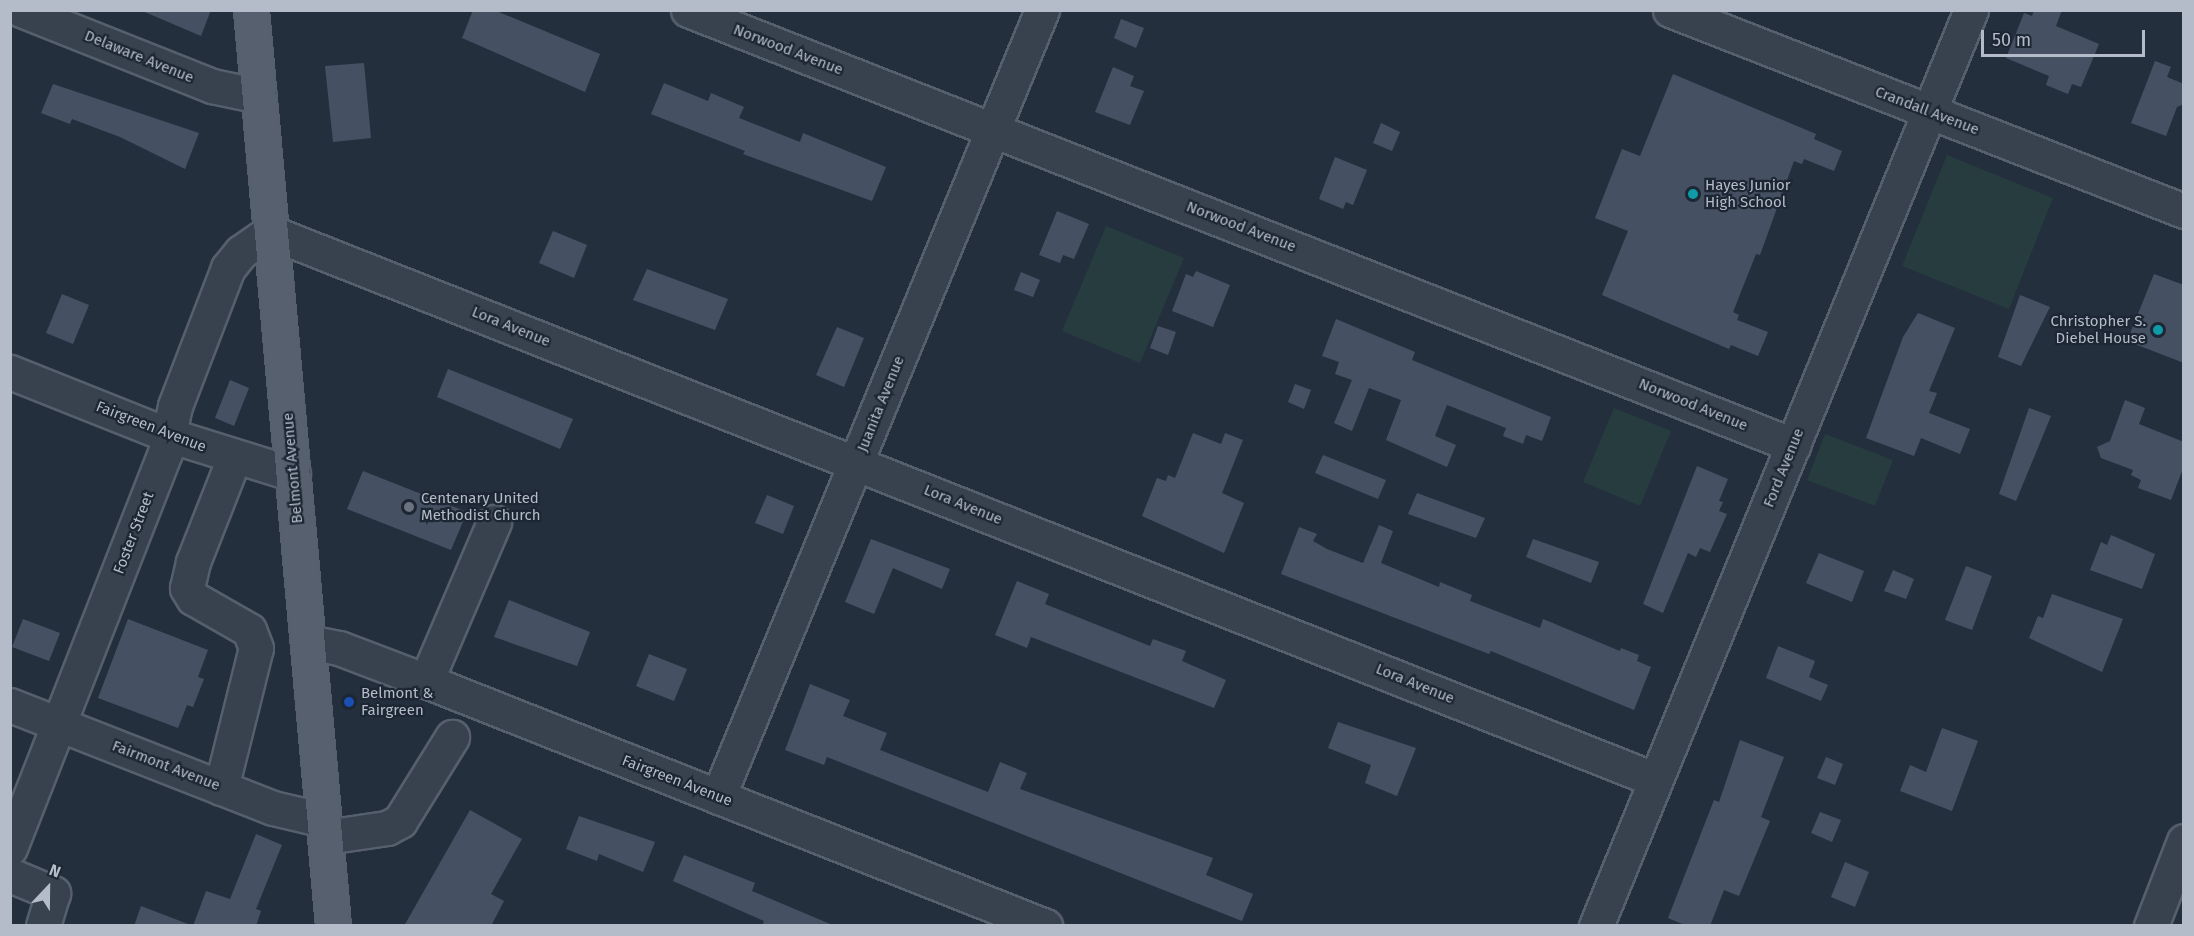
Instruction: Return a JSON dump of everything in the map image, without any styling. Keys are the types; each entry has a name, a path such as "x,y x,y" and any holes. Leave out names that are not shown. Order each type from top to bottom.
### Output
{"main road":[{"name":"Belmont Avenue","path":"251,10 333,926"}],"street":[{"name":"Delaware Avenue","path":"21,10 212,86 259,96"},
{"name":"Norwood Avenue","path":"688,10 1793,445"},
{"name":"Juanita Avenue","path":"718,797 1042,10"},
{"name":"Crandall Avenue","path":"1670,10 2184,211"},
{"name":"Ford Avenue","path":"1596,926 1971,10"},
{"name":"Foster Street","path":"10,848 165,453 175,406 228,268 241,252 270,232"},
{"name":"Lora Avenue","path":"270,232 1656,780"},
{"name":"Fairgreen Avenue","path":"10,372 168,435 234,458 293,474"},
{"path":"221,788 256,648 249,630 193,598 187,588 193,562 234,458"},
{"path":"426,681 494,522"},
{"name":"Fairgreen Avenue","path":"308,642 339,648 426,681 1045,926"},
{"name":"Fairmont Avenue","path":"10,705 325,829"},
{"path":"325,829 387,828 400,821 452,737"},
{"path":"2151,926 2184,841"},
{"path":"10,875 53,893 43,926"}],"green space":[{"path":"1947,155 2053,198 2009,309 1902,266"},
{"path":"1106,226 1184,258 1140,363 1062,331"},
{"path":"1614,408 1671,431 1640,506 1583,482"},
{"path":"1825,434 1893,460 1875,506 1807,480"}],"building":[{"path":"140,10 211,10 201,36"},
{"path":"473,10 494,10 600,54 585,92 462,38"},
{"path":"2034,10 2062,10 2056,26 2099,44 2081,87 2072,84 2068,94 2046,85 2049,76 2006,58 2024,13 2032,16"},
{"path":"1121,19 1144,28 1136,48 1114,38"},
{"path":"2155,61 2171,67 2167,77 2184,84 2184,104 2177,107 2166,136 2131,123"},
{"path":"364,63 371,138 333,142 325,66"},
{"path":"1113,67 1134,76 1130,86 1144,91 1130,125 1095,112"},
{"name":"Hayes Junior High School","path":"1673,74 1816,134 1814,139 1842,151 1834,171 1804,159 1802,164 1794,161 1760,255 1756,254 1733,312 1739,315 1737,320 1768,332 1758,356 1731,345 1729,349 1602,295 1628,231 1595,218 1622,149 1640,156"},
{"path":"664,83 708,101 711,93 744,107 739,118 800,142 803,133 886,167 872,201 743,154 745,151 651,114"},
{"path":"53,84 199,133 185,169 120,137 72,119 70,124 41,113"},
{"path":"1381,123 1400,132 1392,151 1373,143"},
{"path":"1335,157 1367,170 1353,205 1346,202 1343,209 1319,199"},
{"path":"1057,211 1089,224 1074,259 1063,255 1060,263 1039,255"},
{"path":"553,231 587,245 574,278 539,263"},
{"path":"647,269 728,299 715,330 633,300"},
{"path":"1196,271 1230,285 1213,327 1172,311 1186,274 1193,277"},
{"path":"1021,272 1040,280 1033,297 1014,290"},
{"name":"Christopher S. Diebel House","path":"2154,274 2184,285 2184,363 2127,341"},
{"path":"62,294 89,305 73,344 46,333"},
{"path":"2020,295 2050,307 2021,366 1998,357"},
{"path":"1918,313 1955,328 1929,391 1937,393 1929,413 1970,429 1960,454 1921,438 1914,456 1866,438 1903,337"},
{"path":"1336,319 1415,352 1412,360 1551,417 1542,441 1526,435 1523,444 1503,436 1506,428 1447,405 1435,436 1456,445 1447,467 1386,440 1401,400 1369,388 1352,431 1334,423 1352,380 1335,374 1339,362 1322,356"},
{"path":"1158,326 1176,332 1168,355 1150,348"},
{"path":"837,327 864,338 844,387 816,375"},
{"path":"448,369 573,419 560,449 437,397"},
{"path":"230,380 249,388 234,426 215,418"},
{"path":"1295,384 1311,390 1304,409 1288,402"},
{"path":"2125,400 2145,408 2139,424 2184,442 2184,466 2171,500 2138,488 2141,480 2131,475 2133,470 2101,458 2097,447 2110,441"},
{"path":"2029,408 2051,416 2016,501 1999,494"},
{"path":"1193,433 1221,444 1225,433 1243,440 1222,493 1244,503 1224,553 1142,516 1157,478 1166,481 1168,475 1175,478"},
{"path":"1323,455 1386,480 1378,499 1315,473"},
{"path":"1697,466 1728,479 1719,501 1723,502 1719,511 1727,514 1710,552 1700,548 1696,557 1688,553 1663,613 1643,604"},
{"path":"363,471 467,512 451,550 347,509"},
{"path":"1417,493 1485,518 1476,538 1408,514"},
{"path":"767,495 794,506 783,534 755,523"},
{"path":"1379,525 1393,531 1381,563 1439,587 1440,582 1472,595 1470,601 1540,628 1543,619 1620,651 1621,648 1639,655 1637,661 1651,667 1634,710 1491,651 1489,654 1281,574 1299,527 1317,534 1313,541 1327,549 1363,563"},
{"path":"2111,535 2155,554 2142,589 2090,570 2101,542 2107,545"},
{"path":"871,539 950,569 942,589 893,568 874,614 845,602"},
{"path":"1533,539 1599,562 1591,583 1526,557"},
{"path":"1819,553 1864,571 1852,602 1806,583"},
{"path":"1966,566 1992,576 1972,630 1945,620"},
{"path":"1893,570 1914,579 1906,599 1884,591"},
{"path":"1017,581 1049,594 1045,604 1150,646 1153,639 1186,651 1182,661 1226,680 1214,708 1031,637 1027,648 995,635"},
{"path":"2052,594 2123,619 2102,672 2029,638 2038,616 2043,618"},
{"path":"509,600 590,632 577,666 494,637"},
{"path":"23,619 60,633 49,661 12,647"},
{"path":"128,619 208,650 198,677 204,679 193,707 187,705 178,728 98,698"},
{"path":"1778,646 1815,661 1809,677 1828,685 1821,701 1766,678"},
{"path":"649,654 687,669 674,701 636,686"},
{"path":"810,684 850,700 843,716 887,733 880,750 988,792 1000,762 1027,773 1020,789 1213,858 1206,875 1253,894 1242,921 827,757 824,765 785,750"},
{"path":"1338,722 1416,748 1397,796 1365,783 1371,765 1328,748"},
{"path":"1942,728 1978,741 1952,811 1900,791 1910,765 1926,772"},
{"path":"1740,740 1784,757 1761,817 1770,821 1739,896 1724,890 1710,926 1687,926 1668,918 1714,800 1719,802"},
{"path":"1826,757 1843,764 1835,785 1817,778"},
{"path":"470,810 522,839 491,894 504,901 491,926 404,926"},
{"path":"1820,812 1841,820 1832,842 1811,833"},
{"path":"579,816 655,842 643,872 599,854 597,861 566,849"},
{"path":"256,834 282,845 256,909 261,911 256,926 193,926 206,891 230,899"},
{"path":"684,855 755,883 752,891 835,926 762,926 764,921 673,881"},
{"path":"1845,862 1869,872 1855,907 1831,897"},
{"path":"141,906 188,924 187,926 134,926"}],"place":[{"name":"Hayes Junior High School","path":"1693,194"},
{"name":"Christopher S. Diebel House","path":"2158,330"},
{"name":"Centenary United Methodist Church","path":"409,507"},
{"name":"Belmont & Fairgreen","path":"349,702"}]}
